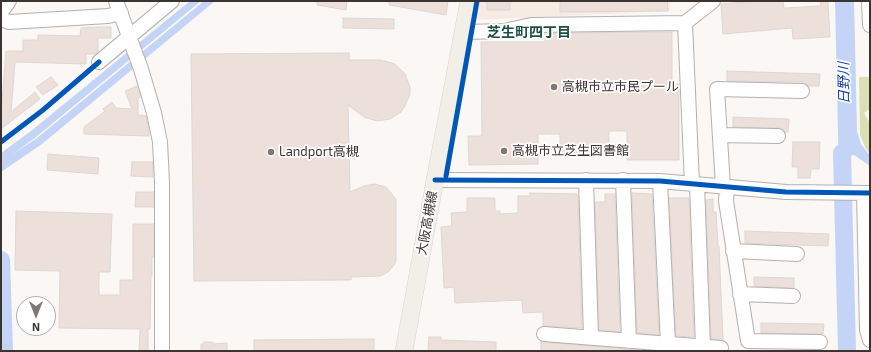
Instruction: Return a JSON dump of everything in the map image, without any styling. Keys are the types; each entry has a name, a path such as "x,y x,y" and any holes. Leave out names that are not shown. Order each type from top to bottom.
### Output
{"main road":[{"name":"大阪高槻線","path":"404,351 434,180 470,1"}],"street":[{"path":"1,12 9,1"},
{"path":"99,62 172,1"},
{"path":"464,32 504,31 530,25 685,23 712,1"},
{"path":"870,1 870,25"},
{"path":"1,19 8,22 108,16 118,7 141,69 154,113 160,142 162,182 162,351"},
{"path":"685,23 703,347"},
{"path":"802,91 717,89 726,201 748,341 820,342"},
{"path":"720,134 778,136"},
{"path":"434,180 660,181 786,192 867,193 867,330 870,340"},
{"path":"586,180 591,338"},
{"path":"623,180 629,341"},
{"path":"660,181 668,344"},
{"path":"734,251 797,254"},
{"path":"740,294 793,296"},
{"path":"544,334 721,348"}],"shaded area":[{"path":"479,1 670,1 670,11 476,20"}],"green space":[{"path":"859,77 869,77 870,109 864,113 870,123 870,154 866,149 860,135"}],"water":[{"path":"190,1 201,1 36,137 12,155 37,138 204,1 215,1 42,144 1,172 1,153 31,131"},
{"name":"日野川","path":"835,1 854,1 857,131 861,144 870,155 870,166 854,155 849,156 848,177 839,177"}],"building":[{"path":"317,1 347,1 346,10 317,5"},
{"path":"389,1 448,1 446,15 389,5"},
{"path":"487,1 510,1 510,10 487,10"},
{"path":"560,1 667,1 668,11 560,12"},
{"path":"758,1 783,1 784,8 821,6 820,1 828,1 830,37 793,39 792,28 723,34 721,4"},
{"path":"343,18 394,19 394,29 343,28"},
{"path":"111,27 111,38 98,38 98,52 95,54 86,54 86,64 15,62 11,112 35,92 40,99 1,129 6,51 23,51 23,40 38,40 38,35 80,36 81,28"},
{"name":"高槻市立市民プール","path":"672,32 672,84 679,84 679,160 627,160 627,131 609,131 609,154 560,154 560,134 538,134 538,164 469,165 468,136 482,136 481,42 545,42 545,33"},
{"name":"Landport高槻","path":"349,53 349,60 381,60 395,64 405,74 410,87 410,94 405,106 401,112 390,119 377,121 364,117 348,105 350,192 364,186 374,184 386,187 396,199 396,261 394,265 388,272 380,276 351,277 351,280 194,281 191,54"},
{"path":"727,71 820,74 819,86 808,86 802,82 727,81"},
{"path":"51,77 58,85 43,95 36,87"},
{"path":"137,86 141,97 138,98 138,115 146,116 149,136 84,134 84,127 105,111 103,109 112,102 116,108 132,109 125,91"},
{"path":"733,117 789,119 788,132 778,128 733,127"},
{"path":"793,142 820,142 819,169 811,169 810,178 798,178 798,167 792,167"},
{"path":"48,154 99,158 98,174 47,170"},
{"path":"132,162 153,162 153,177 131,176"},
{"path":"136,192 154,192 154,207 135,207"},
{"path":"530,193 577,194 578,196 582,328 543,326 543,312 523,313 522,300 455,303 454,287 444,288 441,227 452,226 451,213 467,212 467,198 495,198 495,211 500,211 500,214 518,213 518,196 530,196"},
{"path":"632,193 652,194 659,335 637,333"},
{"path":"605,194 615,194 620,332 599,330 595,202 605,202"},
{"path":"669,198 689,198 694,337 676,336"},
{"path":"713,199 713,212 716,212 719,246 723,340 711,339 706,200"},
{"path":"16,211 112,214 110,272 99,272 99,295 120,295 120,280 133,280 133,224 154,224 154,257 152,257 148,351 139,351 140,329 59,328 60,271 15,270"},
{"path":"745,231 829,234 828,246 745,243"},
{"path":"754,277 794,278 794,288 754,286"},
{"path":"761,323 824,324 823,334 761,333"},
{"path":"429,337 441,337 441,340 496,342 496,351 428,351"},
{"path":"374,339 374,351 254,351 254,340"},
{"path":"204,342 213,342 213,344 227,343 227,351 201,351 201,344 204,344"},
{"path":"541,342 543,342 651,351 541,351"}],"waterway":[{"path":"842,153 847,351"},
{"path":"1,260 4,351"}],"cycle path":[{"path":"446,176 477,1"},
{"path":"1,142 43,110 99,62"},
{"path":"435,180 660,181 786,192 870,193"}],"place":[{"name":"高槻市立市民プール","path":"554,87"},
{"name":"高槻市立芝生図書館","path":"504,151"},
{"name":"Landport高槻","path":"271,152"}],"district":[{"name":"芝生町四丁目","path":"529,32"}]}
